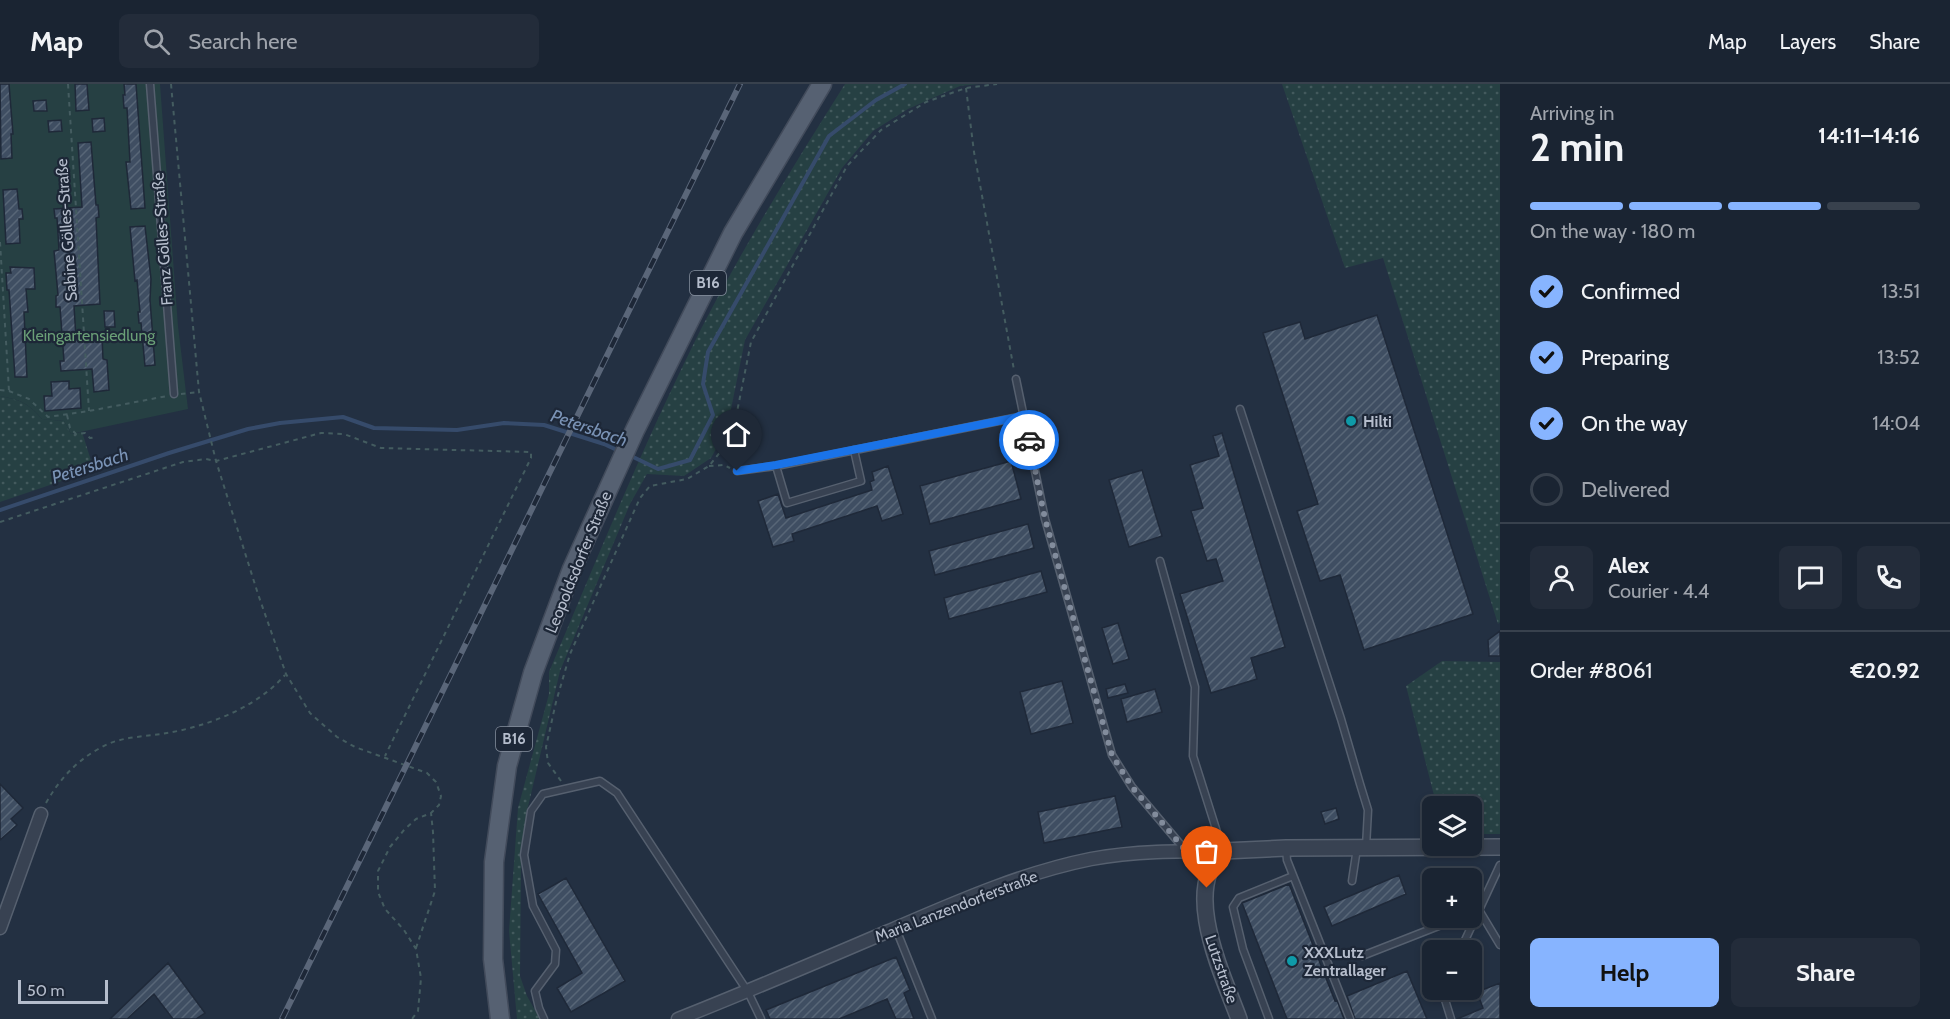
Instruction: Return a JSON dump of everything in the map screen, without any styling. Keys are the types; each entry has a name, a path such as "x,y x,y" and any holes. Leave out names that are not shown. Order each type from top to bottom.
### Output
{"main road":[{"name":"Leopoldsdorfer Straße","path":"500,1019 493,959 494,862 507,766 533,673 573,569 635,430 733,233 822,84"}],"street":[{"path":"0,928 40,814"},
{"name":"Maria Lanzendorferstraße","path":"678,1019 748,992 984,892 1037,873 1091,859 1140,853 1286,848 1500,847"},
{"name":"Lutzstraße","path":"1223,851 1210,868 1206,915 1210,936 1239,1019"}],"lane":[{"name":"Franz Gölles-Straße","path":"150,84 174,394"},
{"path":"1016,379 1045,519 1112,755 1132,787 1186,851"},
{"path":"1239,409 1341,719 1368,810 1362,848 1352,881"},
{"path":"737,471 1024,416"},
{"path":"776,465 787,503 861,481 854,450"},
{"path":"1160,561 1195,687 1193,756 1223,851"},
{"path":"544,1019 538,1008 536,991 555,964 556,950 533,906 524,855 531,811 543,794 600,781 617,793 748,992 761,1019"},
{"path":"1286,848 1287,860 1350,1019"},
{"path":"1482,904 1500,865"},
{"path":"1269,1019 1243,949 1233,907 1239,898 1294,878"},
{"path":"1482,915 1500,945"},
{"path":"896,928 932,1019"},
{"path":"1362,956 1433,928"},
{"path":"1445,1000 1451,1019"}],"path":[{"name":"Sabine Gölles-Straße","path":"68,84 89,411"},
{"path":"171,84 198,392 216,461 286,674 310,713 337,737 355,747 427,772 436,782 441,796 439,805 430,813 416,819 404,830 390,847 378,871 378,892 385,909 404,930 416,949 421,978 418,1011 412,1019"},
{"path":"567,788 548,763 546,747 570,654 640,498 650,486 687,479 709,466 732,437 751,342 847,166 881,130 926,102 966,87 997,84"},
{"path":"966,87 974,152 1016,379"},
{"path":"0,242 9,391"},
{"path":"0,390 29,399 48,417 174,394 198,392"},
{"path":"67,414 70,428 76,434 85,433 90,438 97,437"},
{"path":"0,522 183,462 206,459 216,461 321,433 344,434 381,448 531,452 531,458 400,731 385,757"},
{"path":"709,466 724,465 737,471"},
{"path":"40,814 57,784 69,770 101,747 121,740 194,727 234,711 271,690 286,674"},
{"path":"416,949 435,891 430,813"}],"green space":[{"name":"Kleingartensiedlung","path":"0,84 160,84 178,326 188,409 71,434 64,421 42,419 24,403 0,396"},
{"path":"845,84 979,84 960,86 908,109 873,131 842,168 745,340 727,429 711,458 684,476 647,474 630,504 560,671 527,811 521,869 520,976 527,996 540,1019 517,1019 509,931 518,808 549,694 549,672 641,455 702,327 735,265"},
{"path":"1282,84 1500,84 1500,622 1498,624 1383,258 1345,268"},
{"path":"0,396 24,403 42,419 64,421 71,434 82,432 94,470 0,502"},
{"path":"1442,661 1500,662 1500,834 1482,834 1482,796 1434,796 1406,686"}],"building":[{"path":"0,84 9,84 13,134 11,134 12,158 1,159"},
{"path":"75,84 87,84 89,110 76,111"},
{"path":"124,84 136,84 145,208 131,209 126,162 130,162 127,108 124,108 123,95 125,95"},
{"path":"46,100 47,111 34,111 33,101"},
{"path":"104,118 105,131 93,132 92,119"},
{"path":"61,120 62,131 49,132 48,121"},
{"path":"91,142 99,217 96,218 100,304 74,306 76,338 102,336 103,359 107,360 109,390 94,392 92,369 61,371 60,361 64,361 60,307 56,307 56,296 58,295 54,251 59,250 57,218 55,218 54,209 82,207 78,143"},
{"path":"17,189 19,209 22,209 23,219 19,219 20,243 6,244 3,190"},
{"path":"145,226 151,279 150,300 155,365 145,366 130,227"},
{"path":"10,267 34,268 35,289 26,289 28,312 24,312 27,377 15,377 6,273 11,273"},
{"path":"104,311 114,311 115,327 105,327"},
{"name":"Hilti","path":"1377,315 1473,614 1364,650 1340,575 1320,581 1297,511 1318,504 1263,333 1300,322 1305,339"},
{"path":"69,381 69,389 80,388 81,408 45,411 44,396 52,396 51,382"},
{"path":"1222,433 1285,647 1251,658 1257,679 1211,693 1180,594 1223,581 1216,559 1207,561 1191,511 1203,508 1190,465 1219,456 1213,436"},
{"path":"1011,461 1021,499 930,524 920,486"},
{"path":"888,466 903,514 882,521 877,506 792,534 794,541 773,547 758,501 778,494 786,518 872,490 870,482 874,480 872,472"},
{"path":"1142,470 1162,536 1129,547 1109,480"},
{"path":"1028,524 1034,548 935,575 929,551"},
{"path":"1041,571 1047,592 949,619 944,598"},
{"path":"1118,623 1129,659 1113,664 1102,628"},
{"path":"1500,631 1500,656 1489,656 1488,640"},
{"path":"1062,681 1073,723 1031,734 1020,692"},
{"path":"1125,684 1128,693 1108,698 1106,689"},
{"path":"1155,689 1162,712 1127,722 1121,699"},
{"path":"0,784 23,808 11,819 17,825 0,840"},
{"path":"1115,796 1122,827 1044,843 1038,812"},
{"path":"1336,808 1339,819 1325,824 1321,812"},
{"path":"1399,875 1406,894 1332,926 1324,907"},
{"path":"566,878 625,981 571,1012 557,988 582,973 538,894"},
{"name":"XXXLutz Zentrallager","path":"1289,884 1344,1019 1287,1019 1242,903"},
{"path":"896,957 910,990 904,993 914,1019 896,1019 887,999 839,1019 770,1019 766,1010"},
{"path":"168,963 205,1013 196,1019 173,1019 154,994 127,1019 110,1019"},
{"path":"1407,971 1427,1019 1355,1019 1347,996"},
{"path":"1500,983 1500,1019 1457,1019 1483,1008 1480,1000 1482,1000 1482,990"}],"waterway":[{"name":"Petersbach","path":"629,455 658,469 690,460 713,415 703,384 708,352 829,136 876,100 905,84"},
{"name":"Petersbach","path":"0,510 169,453 248,429 280,423 343,417 374,428 457,430 504,423 544,425 619,451"}],"railway":[{"path":"282,1019 740,84"}],"way so far":[{"path":"1029,440 1045,519 1112,755 1132,787 1186,851 1223,851 1210,868 1207,888"}],"place":[{"name":"Hilti","path":"1351,421"},
{"name":"XXXLutz Zentrallager","path":"1292,961"}],"route":[{"path":"737,471 1024,416 1029,440"}]}
